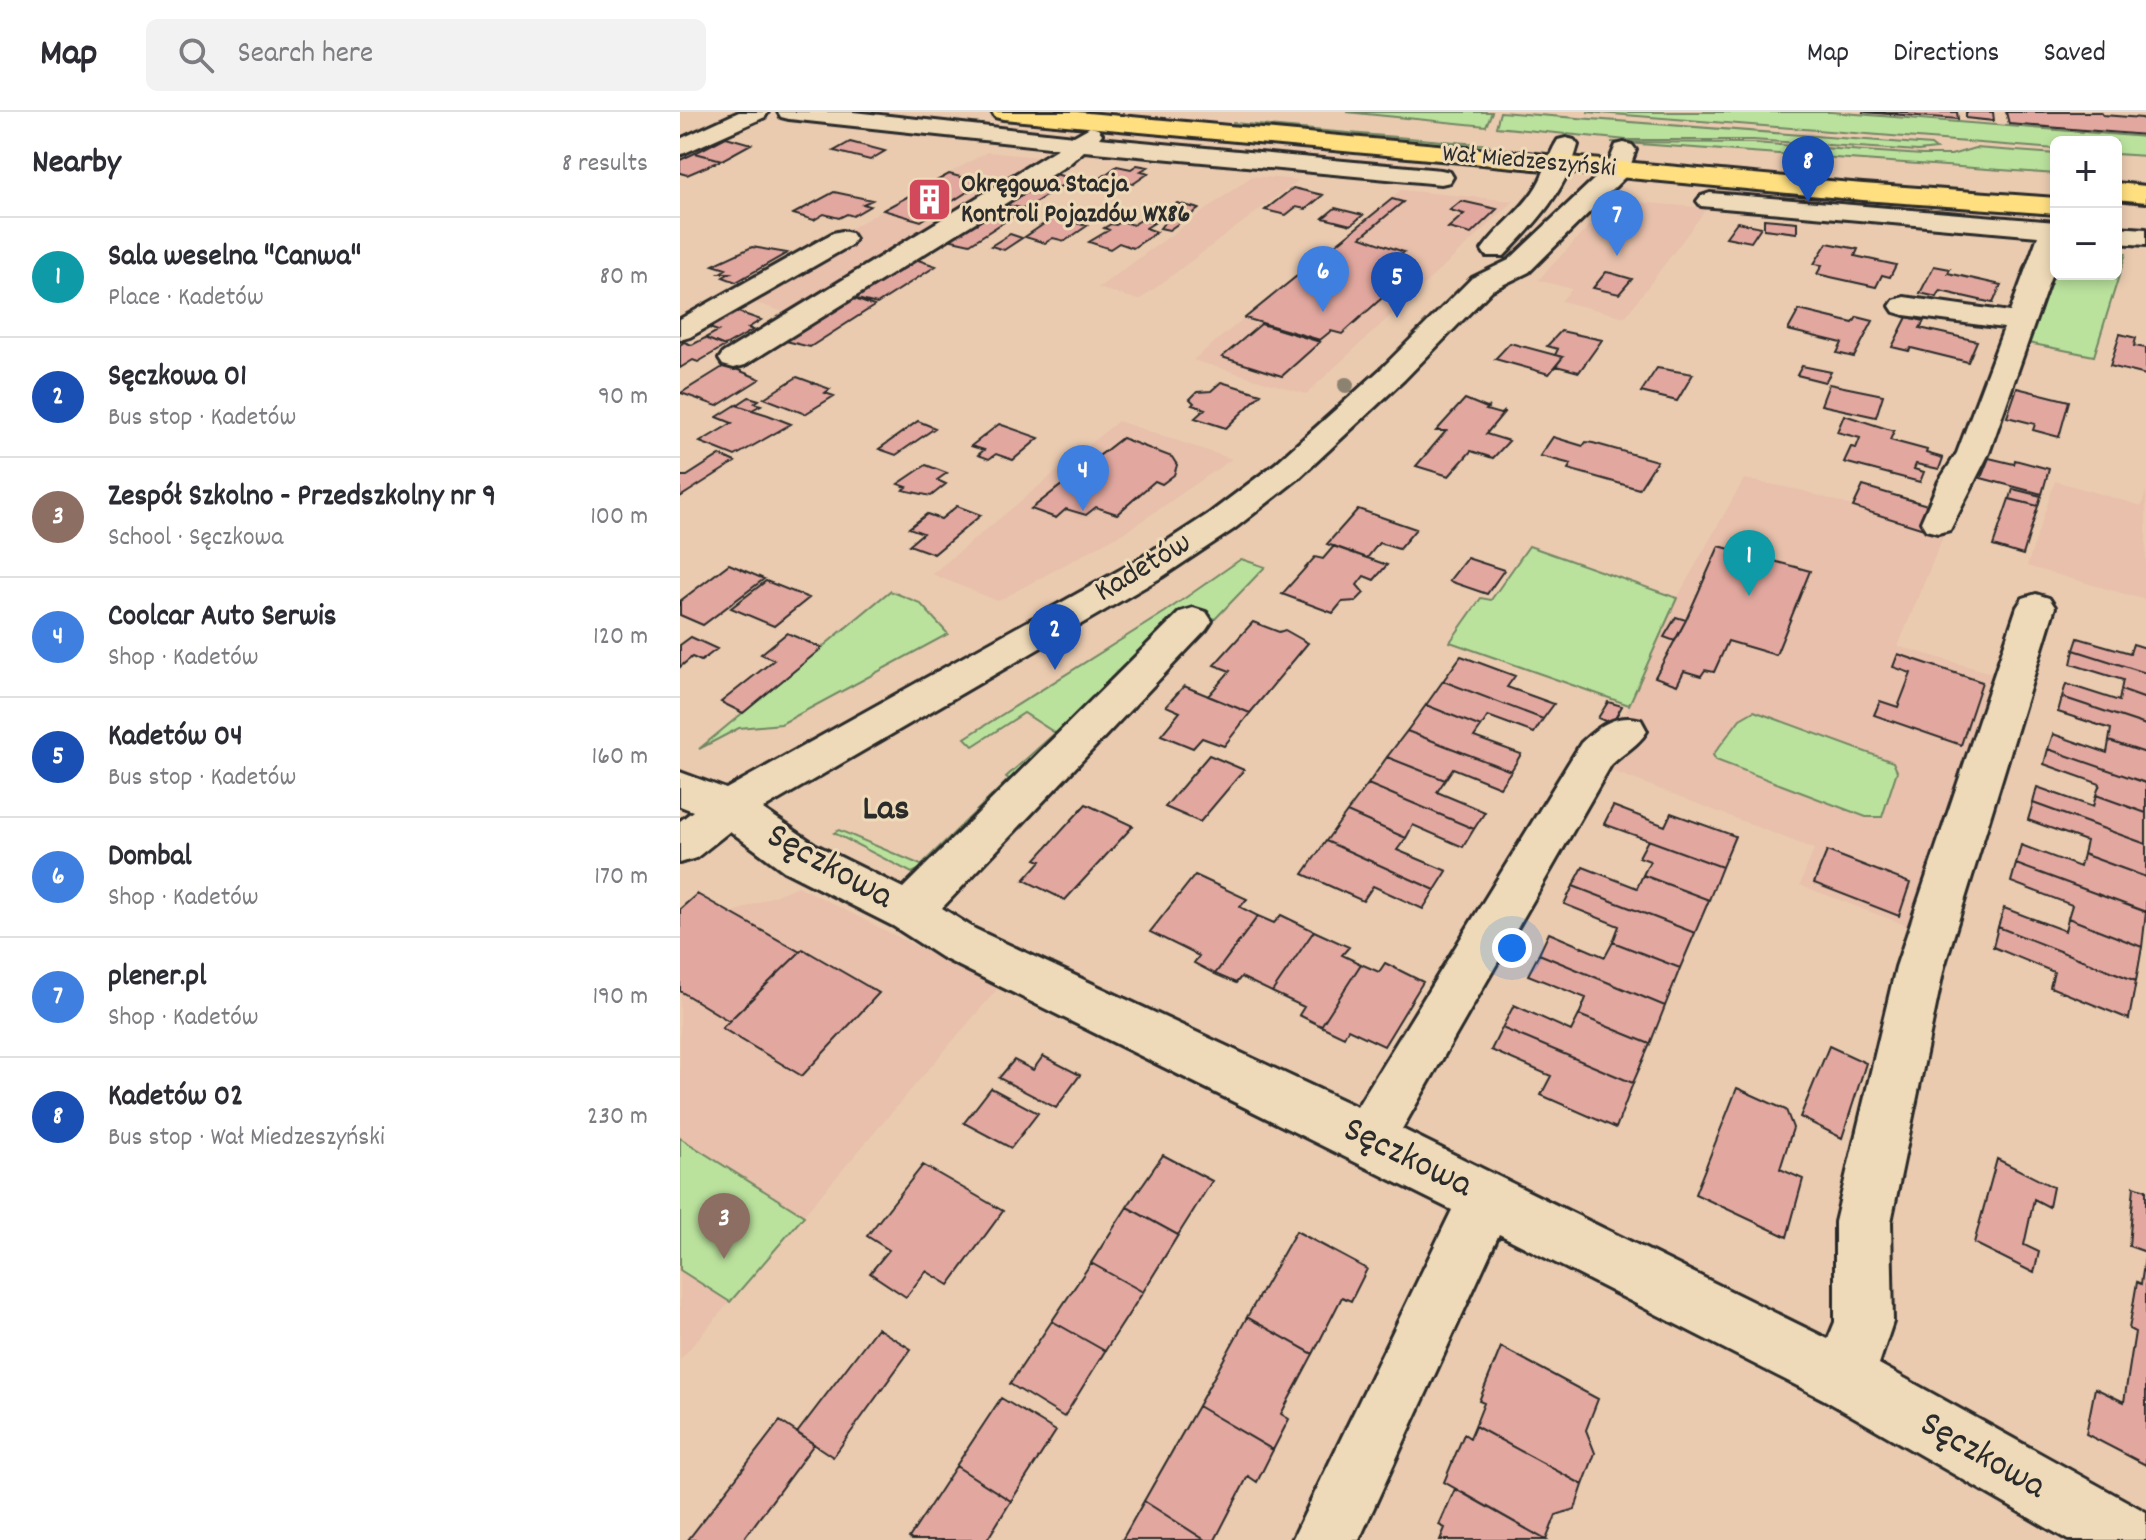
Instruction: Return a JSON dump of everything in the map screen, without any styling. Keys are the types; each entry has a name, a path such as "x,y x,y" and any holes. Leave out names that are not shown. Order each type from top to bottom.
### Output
{"main road":[{"name":"Wał Miedzeszyński","path":"1003,112 1621,160 2050,186"},
{"name":"Wał Miedzeszyński","path":"1176,112 1564,155"},
{"name":"Wał Miedzeszyński","path":"1621,160 2050,221"},
{"path":"2122,192 2146,194"},
{"path":"2122,211 2146,213"}],"street":[{"path":"680,148 757,112"},
{"path":"789,112 1441,177"},
{"path":"734,359 1060,159 1096,130 1122,122"},
{"name":"Kadetów","path":"1482,284 1487,258 1550,190 1564,155"},
{"name":"Kadetów","path":"680,845 729,808 1149,569 1222,521 1287,471 1393,374 1482,284 1519,266 1621,160"},
{"path":"1710,201 2050,222"},
{"path":"2122,235 2146,237"},
{"path":"1938,522 1956,481 1973,453 2050,236"},
{"path":"680,331 842,239"},
{"path":"1904,306 2020,322"},
{"path":"1844,1378 1864,1322 1863,1222 1920,967 2036,607"},
{"path":"909,912 1193,621"},
{"path":"1367,1139 1596,754 1611,739 1626,731"},
{"name":"Sęczkowa","path":"680,788 729,808 800,858 909,912 958,943 1367,1139 1844,1378 2131,1540"},
{"path":"1325,1540 1487,1198"}],"shaded area":[{"path":"987,152 1047,158 793,315 732,295"},
{"path":"1252,176 1299,180 1139,300 1098,288"},
{"path":"1401,190 1514,201 1306,394 1193,360"},
{"path":"1614,200 1707,208 1625,317 1561,301 1572,289 1538,280"},
{"path":"1118,421 1232,459 1130,529 998,601 932,574"},
{"path":"1744,479 1800,490 1944,534 1898,646 1991,673 1908,926 1800,885 1814,849 1605,768 1629,705 1677,598"},
{"path":"2055,481 2142,506 2146,491 2146,600 2027,566"},
{"path":"798,886 998,988 680,1360 680,909 697,894 732,913"}],"green space":[{"path":"1346,112 1492,112 1486,126"},
{"path":"1500,112 1931,145 1936,149 1918,151 1753,140 1627,140 1496,127"},
{"path":"1587,112 1831,112 2146,137 2146,156 2122,154 2122,136 2050,136 2050,149"},
{"path":"1233,123 1489,145 1487,151 1230,127"},
{"path":"1611,142 1753,143 1922,155 1951,155 1975,148 2050,154 2050,174"},
{"path":"2050,269 2050,280 2118,280 2094,356 2023,342"},
{"path":"1529,546 1677,598 1629,705 1450,642 1481,598 1491,600"},
{"path":"1241,559 1265,567 1215,619 1186,608 935,862 912,873 834,833 839,830 921,865 1009,779 1006,777 1055,733 1024,713 973,746 965,738 1165,612"},
{"path":"890,591 920,603 948,634 781,724 739,728 699,749"},
{"path":"1754,711 1893,762 1897,771 1882,817 1866,817 1716,760 1713,755 1740,719"},
{"path":"680,1138 804,1216 730,1302 680,1270"}],"building":[{"path":"1862,112 1957,112 1958,119"},
{"path":"1966,112 1993,112 1994,121 1966,118"},
{"path":"2006,112 2101,112 2103,115 2142,118 2146,120 2146,135 2009,124"},
{"path":"726,137 751,144 722,160 695,153"},
{"path":"850,142 885,151 870,160 834,151"},
{"path":"695,153 722,160 687,175 680,173 680,160"},
{"path":"1137,165 1148,167 1141,171 1149,173 1133,184 1101,178 1117,166 1131,169"},
{"path":"1049,172 1072,179 1025,209 998,203"},
{"name":"Okręgowa Stacja Kontroli Pojazdów WX86","path":"949,174 968,179 972,176 983,182 921,221 883,210"},
{"path":"1293,188 1323,195 1306,209 1296,207 1286,215 1265,210"},
{"path":"834,192 872,200 863,204 870,206 853,216 847,214 839,218 824,214 814,220 793,214"},
{"path":"1392,199 1403,202 1361,237 1404,252 1379,273 1403,279 1342,334 1331,331 1320,340 1245,318"},
{"path":"1461,201 1497,209 1471,234 1448,228 1464,214 1450,210"},
{"path":"998,203 1021,211 970,244 943,238"},
{"path":"1177,203 1199,209 1169,230 1160,228 1168,218 1160,216"},
{"path":"1335,208 1363,215 1351,225 1323,218"},
{"path":"1054,217 1087,226 1065,241 1053,238 1045,243 1025,237"},
{"path":"1764,219 1797,222 1797,233 1764,229"},
{"path":"1141,220 1154,223 1146,228 1157,232 1133,248 1119,243 1110,249 1089,242 1109,230 1104,228 1111,224 1122,221 1133,225"},
{"path":"1737,222 1761,227 1751,242 1726,237"},
{"path":"1010,234 1022,238 1004,250 991,246"},
{"path":"1827,243 1858,249 1855,256 1896,265 1890,277 1882,275 1876,287 1817,274 1822,265 1814,264"},
{"path":"752,247 787,253 736,282 723,277 730,273 720,273 726,269 713,265"},
{"path":"912,258 936,266 877,304 849,297"},
{"path":"1934,266 1950,269 1948,273 2001,285 1993,303 1940,291 1937,297 1920,293"},
{"path":"1606,272 1632,279 1619,294 1593,288"},
{"path":"849,297 874,306 810,347 782,340"},
{"path":"1799,310 1853,323 1857,317 1873,321 1854,357 1837,353 1842,343 1788,330"},
{"path":"735,311 761,320 748,328 753,330 725,346 705,338 718,331 709,328"},
{"path":"1907,317 1924,321 1920,328 1977,341 1968,362 1911,348 1909,351 1892,347"},
{"path":"1261,324 1320,342 1282,376 1222,357"},
{"path":"1561,331 1602,340 1579,372 1556,366 1563,357 1555,355 1558,349 1547,346"},
{"path":"2120,334 2136,338 2134,346 2146,348 2146,375 2110,366"},
{"path":"705,338 725,346 698,362 693,360 680,368 680,345 684,342 692,345"},
{"path":"1510,343 1563,357 1549,374 1495,359"},
{"path":"726,365 760,379 717,406 681,393"},
{"path":"1802,366 1831,372 1825,382 1797,375"},
{"path":"1657,368 1693,374 1677,401 1641,392"},
{"path":"797,377 830,389 825,393 834,396 805,414 764,398"},
{"path":"1221,382 1261,394 1226,428 1195,418 1205,409 1192,405 1194,403 1190,399 1197,392 1211,391"},
{"path":"1829,384 1883,395 1876,417 1821,405"},
{"path":"2017,388 2069,401 2059,437 2033,430 2035,424 2007,417"},
{"path":"749,397 759,400 755,403 761,405 752,410 737,405"},
{"path":"1465,399 1487,408 1490,406 1486,410 1500,414 1505,411 1486,434 1509,441 1493,458 1471,451 1449,476 1416,466 1446,431 1436,431"},
{"path":"736,405 791,424 735,456 700,442 732,423 717,417"},
{"path":"1844,415 1894,431 1890,440 1927,450 1926,453 1943,458 1939,469 1916,464 1914,469 1924,472 1920,482 1844,462 1851,447 1856,448 1860,438 1837,432"},
{"path":"918,421 935,428 896,455 879,449"},
{"path":"999,424 1039,438 1013,460 996,454 989,459 978,455 984,450 971,446"},
{"path":"1553,437 1583,446 1586,442 1593,443 1657,461 1639,489 1568,469 1571,464 1540,456"},
{"path":"1122,438 1172,457 1177,465 1174,475 1162,484 1155,481 1117,514 1096,507 1086,515 1066,509 1056,518 1031,509"},
{"path":"720,455 735,462 680,497 680,476 687,476"},
{"path":"1989,458 2014,464 2015,460 2049,469 2042,494 1981,478"},
{"path":"926,465 947,473 937,480 946,484 931,496 903,490 907,487 898,484"},
{"path":"1863,486 1934,507 1924,529 1853,507"},
{"path":"2013,489 2041,496 2038,506 2010,499"},
{"path":"2009,499 2038,506 2023,555 1993,546"},
{"path":"957,506 981,515 934,554 909,545 923,533 909,528 927,514 941,519"},
{"path":"1358,509 1416,529 1399,549 1379,543 1367,558 1327,544"},
{"path":"1334,546 1387,565 1374,580 1364,576 1357,585 1364,593 1356,601 1342,602 1333,613 1282,594 1315,557 1323,559"},
{"path":"1719,546 1810,571 1776,655 1728,641 1714,672 1705,670 1701,676 1684,671 1677,685 1655,677 1686,620"},
{"path":"1467,558 1504,570 1487,594 1449,581"},
{"path":"729,564 764,579 703,625 680,615 680,601"},
{"path":"766,581 809,598 774,626 731,608"},
{"path":"1676,617 1686,620 1675,641 1664,637"},
{"path":"1253,622 1279,632 1285,630 1308,643 1250,713 1208,696 1230,671 1214,665"},
{"path":"787,633 822,648 743,713 721,702 774,660 761,654"},
{"path":"691,637 717,649 701,661 692,657 680,667 680,645"},
{"path":"2078,638 2130,653 2133,644 2146,648 2146,673 2074,650"},
{"path":"2074,650 2146,673 2146,699 2121,690 2123,680 2071,664"},
{"path":"1898,654 1982,682 1961,745 1874,715 1880,701 1898,707 1911,673 1893,667"},
{"path":"1461,656 1515,676 1507,687 1554,704 1543,719 1443,681"},
{"path":"1443,681 1543,719 1534,733 1488,716 1481,727 1426,705"},
{"path":"2066,684 2119,701 2121,690 2146,699 2146,725 2062,697"},
{"path":"1184,686 1250,713 1224,746 1202,738 1193,748 1161,735 1180,712 1166,706"},
{"path":"2062,697 2146,725 2146,753 2109,741 2111,729 2058,712"},
{"path":"1608,702 1622,706 1612,724 1598,718"},
{"path":"1426,705 1481,727 1474,737 1521,754 1511,771 1407,731"},
{"path":"1407,731 1511,771 1500,787 1453,768 1445,780 1387,757"},
{"path":"2053,734 2107,753 2109,741 2146,753 2146,783 2048,749"},
{"path":"2048,749 2146,783 2146,813 2096,795 2100,784 2044,764"},
{"path":"1209,755 1244,770 1200,822 1165,807"},
{"path":"1387,757 1445,780 1437,792 1485,812 1474,829 1368,784"},
{"path":"1368,784 1474,829 1463,847 1413,825 1406,838 1347,812"},
{"path":"2037,787 2093,807 2096,795 2146,813 2146,844 2033,803"},
{"path":"2033,803 2146,844 2146,877 2083,854 2086,841 2028,820"},
{"path":"1086,804 1133,826 1065,900 1024,880 1041,861 1036,859"},
{"path":"1613,806 1665,826 1671,813 1735,836 1722,867 1604,824"},
{"path":"1347,812 1406,838 1397,850 1447,871 1435,890 1326,841"},
{"path":"1648,840 1722,867 1709,900 1643,875 1650,861 1639,857"},
{"path":"1326,841 1435,890 1423,909 1373,886 1363,901 1303,874"},
{"path":"2021,845 2080,867 2083,854 2146,877 2146,912 2016,864"},
{"path":"1827,851 1910,883 1899,916 1814,883"},
{"path":"2016,864 2146,912 2142,947 2068,918 2072,905 2011,882"},
{"path":"1583,867 1637,888 1643,875 1709,900 1695,933 1573,886"},
{"path":"1195,875 1247,899 1240,907 1258,916 1215,974 1194,963 1199,956 1150,932"},
{"path":"1573,886 1695,933 1680,968 1613,942 1619,926 1564,904"},
{"path":"697,894 800,952 729,1021 680,991 680,909"},
{"path":"2004,908 2065,931 2068,918 2142,947 2136,981 1998,927"},
{"path":"1281,915 1314,931 1272,992 1241,977 1236,983 1215,974 1258,916 1274,923"},
{"path":"1998,927 2136,981 2129,1019 2050,987 2054,972 1993,947"},
{"path":"1314,931 1349,947 1342,955 1361,964 1321,1026 1299,1015 1304,1007 1272,992"},
{"path":"1549,933 1605,957 1613,942 1680,968 1665,1006 1539,954"},
{"path":"803,949 879,993 802,1076 722,1028"},
{"path":"1539,954 1665,1006 1650,1044 1579,1015 1586,998 1528,975"},
{"path":"1385,963 1423,982 1384,1046 1348,1029 1344,1037 1321,1026 1361,964 1379,972"},
{"path":"1514,1005 1571,1031 1579,1015 1650,1044 1633,1083 1502,1028"},
{"path":"1502,1028 1633,1083 1616,1128 1541,1095 1551,1076 1491,1050"},
{"path":"1829,1046 1866,1063 1842,1138 1800,1117"},
{"path":"1043,1056 1080,1075 1056,1108 999,1078 1014,1060 1033,1070"},
{"path":"991,1088 1038,1113 1011,1148 964,1123"},
{"path":"1737,1088 1786,1110 1793,1128 1780,1169 1803,1179 1787,1237 1695,1194"},
{"path":"1163,1155 1212,1181 1178,1235 1127,1207"},
{"path":"1997,1159 2053,1187 2049,1207 2034,1199 2024,1245 2039,1252 2034,1273 1974,1243"},
{"path":"923,1165 1003,1211 949,1285 926,1271 906,1297 870,1273 889,1250 867,1236"},
{"path":"2134,1186 2146,1190 2146,1252 2129,1246"},
{"path":"1127,1207 1178,1235 1143,1292 1091,1263"},
{"path":"1296,1231 1367,1269 1351,1301 1342,1297 1313,1354 1247,1317"},
{"path":"2146,1251 2146,1465 2086,1434 2095,1388 2124,1402 2135,1332 2129,1329"},
{"path":"1091,1263 1143,1292 1105,1351 1052,1321"},
{"path":"1247,1317 1313,1354 1281,1414 1289,1419 1273,1450 1198,1406"},
{"path":"1052,1321 1105,1351 1064,1417 1010,1384"},
{"path":"877,1328 911,1349 833,1457 797,1433"},
{"path":"1501,1347 1598,1399 1586,1430 1595,1453 1583,1485 1475,1426 1484,1403 1479,1401"},
{"path":"1001,1398 1056,1431 1011,1501 956,1466"},
{"path":"1198,1406 1273,1450 1257,1482 1248,1476 1215,1540 1205,1540 1144,1501"},
{"path":"780,1421 814,1444 743,1540 688,1540"},
{"path":"1475,1426 1583,1485 1575,1509 1556,1515 1546,1540 1444,1482 1464,1434 1470,1438"},
{"path":"956,1466 1011,1501 987,1540 912,1540 909,1538"},
{"path":"1455,1489 1546,1540 1440,1540 1445,1528 1439,1525"},
{"path":"1144,1501 1205,1540 1122,1540"}],"place":[{"name":"Okręgowa Stacja Kontroli Pojazdów WX86","path":"930,200"},
{"name":"Kadetów 02","path":"1808,202"},
{"name":"plener.pl","path":"1617,256"},
{"name":"Dombal","path":"1323,312"},
{"name":"Kadetów 04","path":"1397,318"},
{"name":"Coolcar Auto Serwis","path":"1083,511"},
{"name":"Sala weselna \"Canwa\"","path":"1749,596"},
{"name":"Sęczkowa 01","path":"1055,670"},
{"name":"Zespół Szkolno - Przedszkolny nr 9","path":"724,1259"}],"district":[{"name":"Las","path":"886,811"}]}
